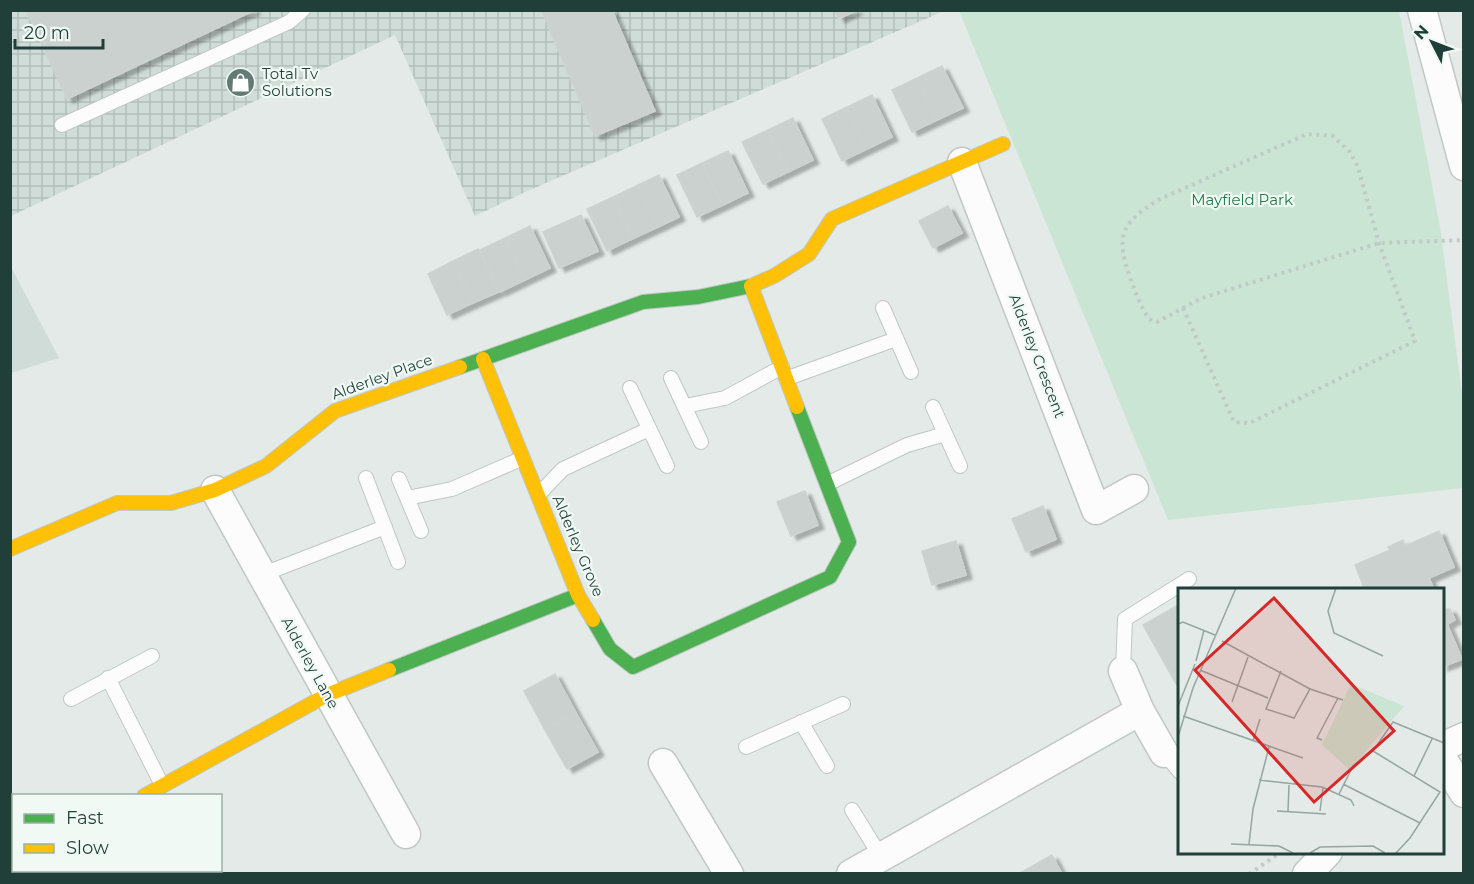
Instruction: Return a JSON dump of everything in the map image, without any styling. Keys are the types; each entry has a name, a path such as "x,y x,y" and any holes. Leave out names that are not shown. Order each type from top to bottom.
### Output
{"street":[{"path":"1422,10 1464,166"},
{"name":"Alderley Place","path":"10,549 117,503 171,503 216,490 266,466 334,411 643,302 698,297 752,286 774,276 809,254 832,219 1004,144"},
{"name":"Alderley Crescent","path":"962,162 1096,510 1134,489"},
{"path":"752,286 827,484"},
{"name":"Alderley Grove","path":"483,359 578,595 610,649 633,667 688,644 830,577 849,542 827,484"},
{"name":"Alderley Lane","path":"216,490 327,695 406,834"},
{"path":"146,794 327,695 578,595"},
{"path":"1123,671 1140,711 1172,763"},
{"path":"851,873 886,865 1140,711"},
{"path":"1444,747 1464,737"},
{"path":"1444,761 1464,793"},
{"path":"663,763 729,873"},
{"path":"1307,873 1326,854"}],"lane":[{"path":"63,125 289,22 303,10"},
{"path":"883,308 911,372"},
{"path":"685,406 725,398 786,372 896,339"},
{"path":"671,378 701,442"},
{"path":"630,387 667,466"},
{"path":"933,407 960,466"},
{"path":"538,495 563,469 649,429"},
{"path":"827,484 907,445 945,434"},
{"path":"407,498 452,489 522,458"},
{"path":"366,478 398,562"},
{"path":"399,479 421,531"},
{"path":"261,575 385,526"},
{"path":"1123,671 1125,619 1189,579"},
{"path":"70,699 152,656"},
{"path":"108,678 162,785"},
{"path":"746,747 843,704"},
{"path":"801,722 827,766"},
{"path":"852,810 886,865"}],"path":[{"path":"1183,308 1234,422 1250,423 1415,341 1379,243 1358,167 1350,152 1333,136 1307,134 1160,199 1140,211 1126,227 1121,251 1142,308 1149,319 1158,322 1183,308 1202,298 1379,243 1464,240"},
{"path":"1249,873 1278,854"}],"shaded area":[{"path":"10,11 944,11 523,193 475,216 395,35 11,216"},
{"path":"10,265 59,358 11,373 10,373"}],"green space":[{"name":"Mayfield Park","path":"959,11 1399,11 1440,227 1463,401 1463,488 1168,520"}],"building":[{"path":"26,10 255,10 67,99"},
{"path":"541,10 612,10 655,111 595,136"},
{"path":"835,10 857,10 839,19"},
{"path":"942,66 963,108 937,120 917,78"},
{"path":"917,78 937,120 912,132 892,90"},
{"path":"872,95 892,137 867,149 847,107"},
{"path":"847,107 867,149 842,161 822,119"},
{"path":"793,118 813,160 788,172 768,130"},
{"path":"768,130 788,172 763,184 742,142"},
{"path":"728,151 748,193 723,205 702,163"},
{"path":"702,163 723,205 697,217 677,175"},
{"path":"659,175 679,217 658,227 638,185"},
{"path":"638,185 658,227 632,239 613,197"},
{"path":"613,197 632,239 607,251 587,209"},
{"path":"948,206 962,233 933,248 919,221"},
{"path":"581,215 598,251 559,268 543,232"},
{"path":"530,226 550,268 525,280 505,238"},
{"path":"505,238 525,280 500,292 480,250"},
{"path":"478,249 498,292 473,303 453,261"},
{"path":"453,261 473,303 447,315 428,274"},
{"path":"805,491 818,525 791,536 777,502"},
{"path":"1043,506 1056,539 1026,552 1012,519"},
{"path":"1439,531 1454,567 1429,578 1433,588 1364,588 1355,565 1390,550 1388,547 1403,540 1405,546"},
{"path":"956,541 966,575 932,585 922,551"},
{"path":"1178,605 1178,687 1143,625"},
{"path":"1450,609 1455,620 1447,624 1462,659 1444,666 1444,610"},
{"path":"555,674 576,713 545,730 524,691"},
{"path":"576,713 598,752 567,769 545,730"},
{"path":"1052,855 1062,874 1018,874"}],"traffic: fast":[{"path":"460,367 643,302 698,297 751,286"},
{"path":"593,620 610,649 633,667 830,577 849,542 797,407"},
{"path":"389,670 578,595"}],"traffic: slow":[{"path":"797,407 751,286 774,276 809,254 832,219 1003,144"},
{"path":"483,359 578,595 593,620"},
{"path":"10,549 117,503 171,503 215,490 266,466 335,411 460,367"},
{"path":"148,794 327,695 389,670"}],"place":[{"name":"Total Tv Solutions","path":"241,83"}]}
